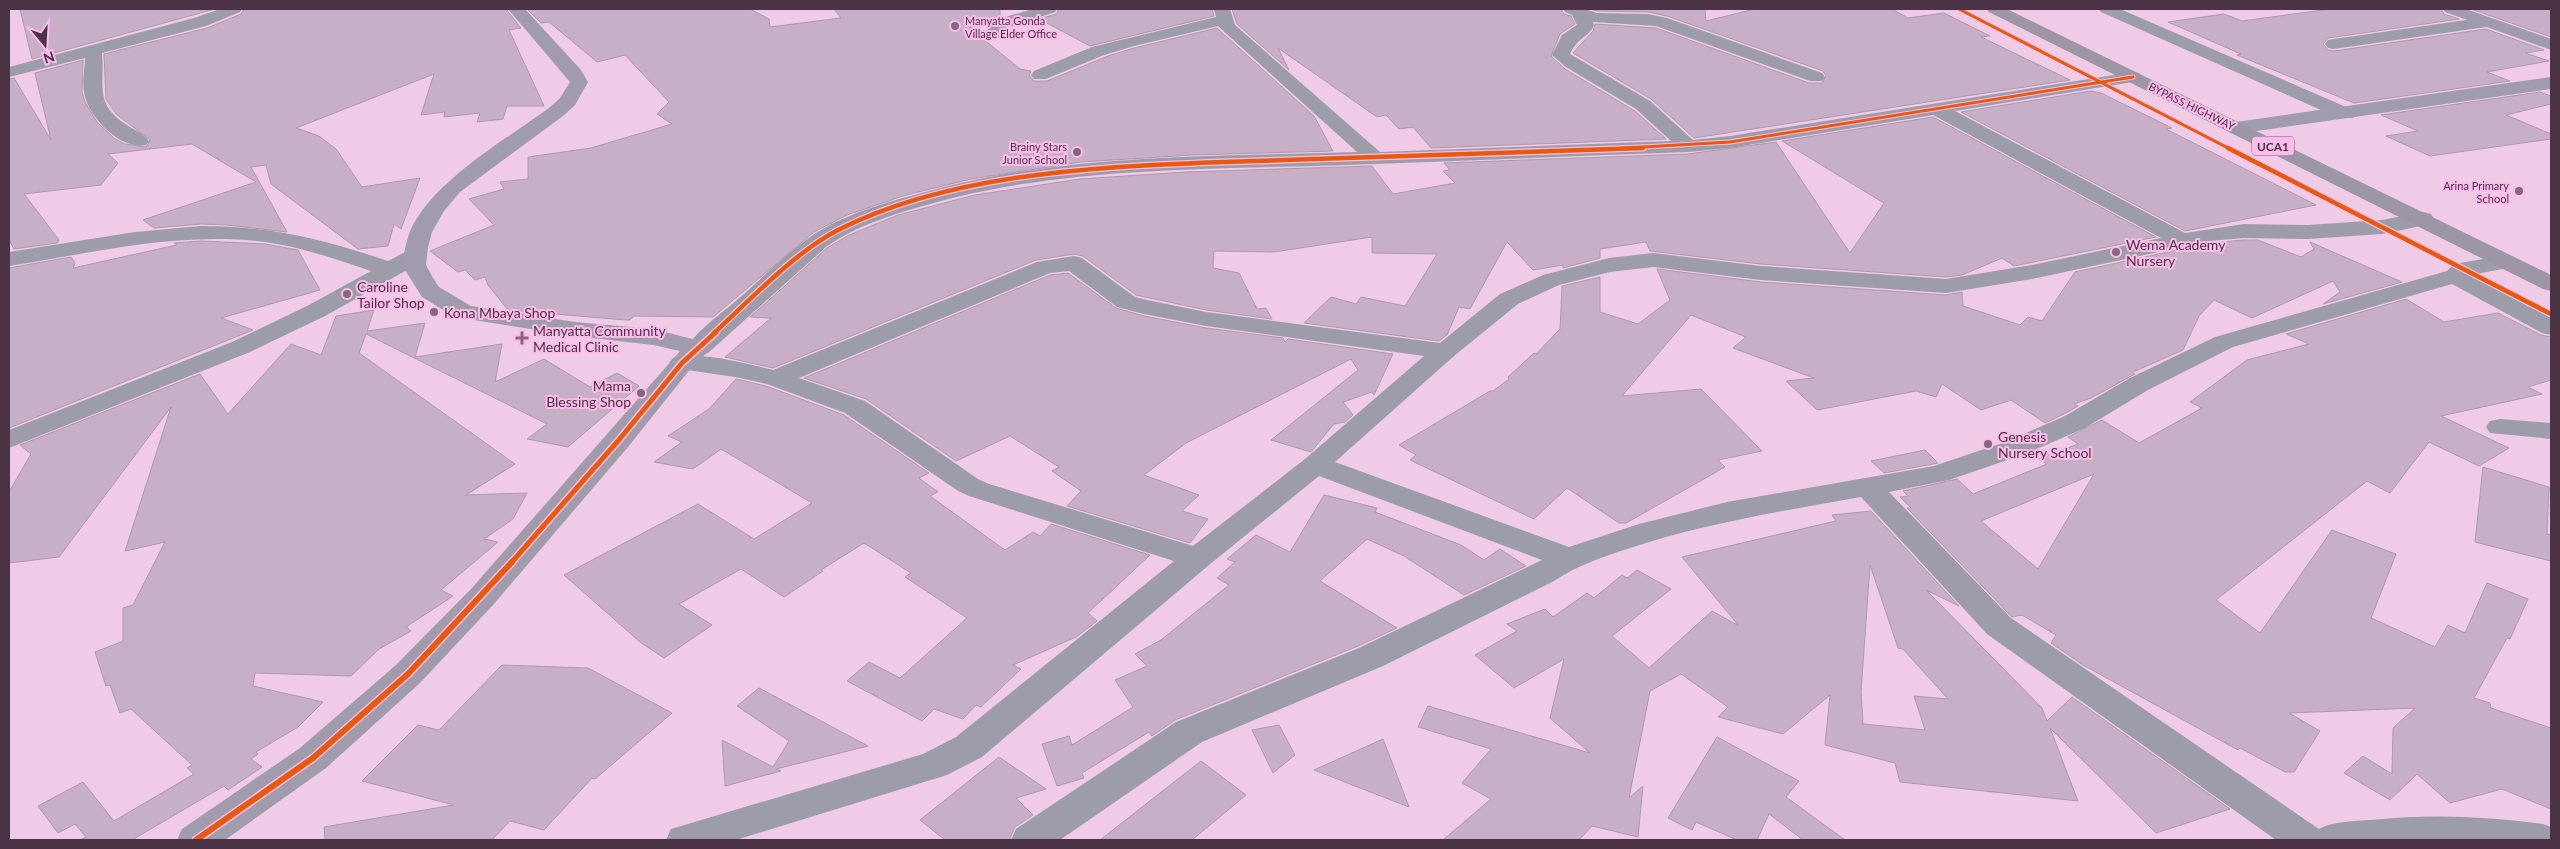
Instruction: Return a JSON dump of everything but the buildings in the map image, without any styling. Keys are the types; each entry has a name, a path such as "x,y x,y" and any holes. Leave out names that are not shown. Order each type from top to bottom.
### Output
{"main road":[{"name":"BYPASS HIGHWAY","path":"1995,9 2423,219 2551,284"}],"street":[{"path":"9,72 200,22 234,9"},
{"path":"516,9 575,74 579,82 575,92 556,112 453,188 435,208 421,232 414,265 430,292 464,312 576,330 653,337 691,355 735,369 775,378 854,407 968,485 979,490 1198,558"},
{"path":"992,35 1006,22 1048,9"},
{"path":"2107,9 2346,114"},
{"path":"2450,9 2551,45"},
{"path":"1575,11 1595,18 1648,19 1661,22 1816,77"},
{"path":"1575,11 1586,26 1568,39 1561,55 1580,70 1611,86 1653,113 1688,146"},
{"path":"1661,22 1678,12"},
{"path":"1040,75 1098,51 1223,14 1227,27 1260,59 1309,98 1375,158"},
{"path":"2334,44 2487,22"},
{"path":"93,51 95,65 92,82 101,113 112,127 139,141"},
{"path":"196,840 313,758 408,674 482,597 691,355 811,247 836,231 871,215 915,201 1023,178 1130,166 1688,146 1801,132 1934,108 2133,77"},
{"path":"2236,128 2346,114 2551,83"},
{"path":"1934,108 2182,240"},
{"path":"685,840 934,765 968,747 1198,558 1315,466 1445,351 1509,299 1550,280 1609,265 1653,260 1761,273 1946,286 2032,272 2182,240 2244,231 2308,232 2382,227 2423,219"},
{"path":"9,259 71,248 190,234 253,235 325,249 391,270"},
{"path":"9,440 241,347 316,311 415,256"},
{"path":"1030,840 1189,732 1371,657 1543,574 1568,558 1650,531 1726,512 1939,474 2015,448 2075,422 2139,384 2224,342 2455,276 2462,269 2506,262"},
{"path":"775,378 1045,267 1066,263 1078,265 1126,302 1144,307 1206,318 1445,351"},
{"path":"2455,276 2551,328"},
{"path":"2500,427 2551,431"},
{"path":"1315,466 1568,558"},
{"path":"1867,486 1999,626 2305,840"},
{"path":"2333,840 2429,833 2504,833 2543,840"}],"cycle path":[{"path":"1959,9 2551,314"},
{"path":"196,840 313,758 408,674 482,597 618,441 682,363 811,247 836,231 871,215 915,201 971,187 1023,178 1130,166 1688,146 1730,142 2133,77"}],"place":[{"name":"Manyatta Gonda Village Elder Office","path":"955,26"},
{"name":"Brainy Stars Junior School","path":"1077,152"},
{"name":"Arina Primary School","path":"2519,191"},
{"name":"Wema Academy Nursery","path":"2116,252"},
{"name":"Caroline Tailor Shop","path":"347,294"},
{"name":"Kona Mbaya Shop","path":"434,312"},
{"name":"Manyatta Community Medical Clinic","path":"522,338"},
{"name":"Mama Blessing Shop","path":"641,393"},
{"name":"Genesis Nursery School","path":"1988,444"}]}
